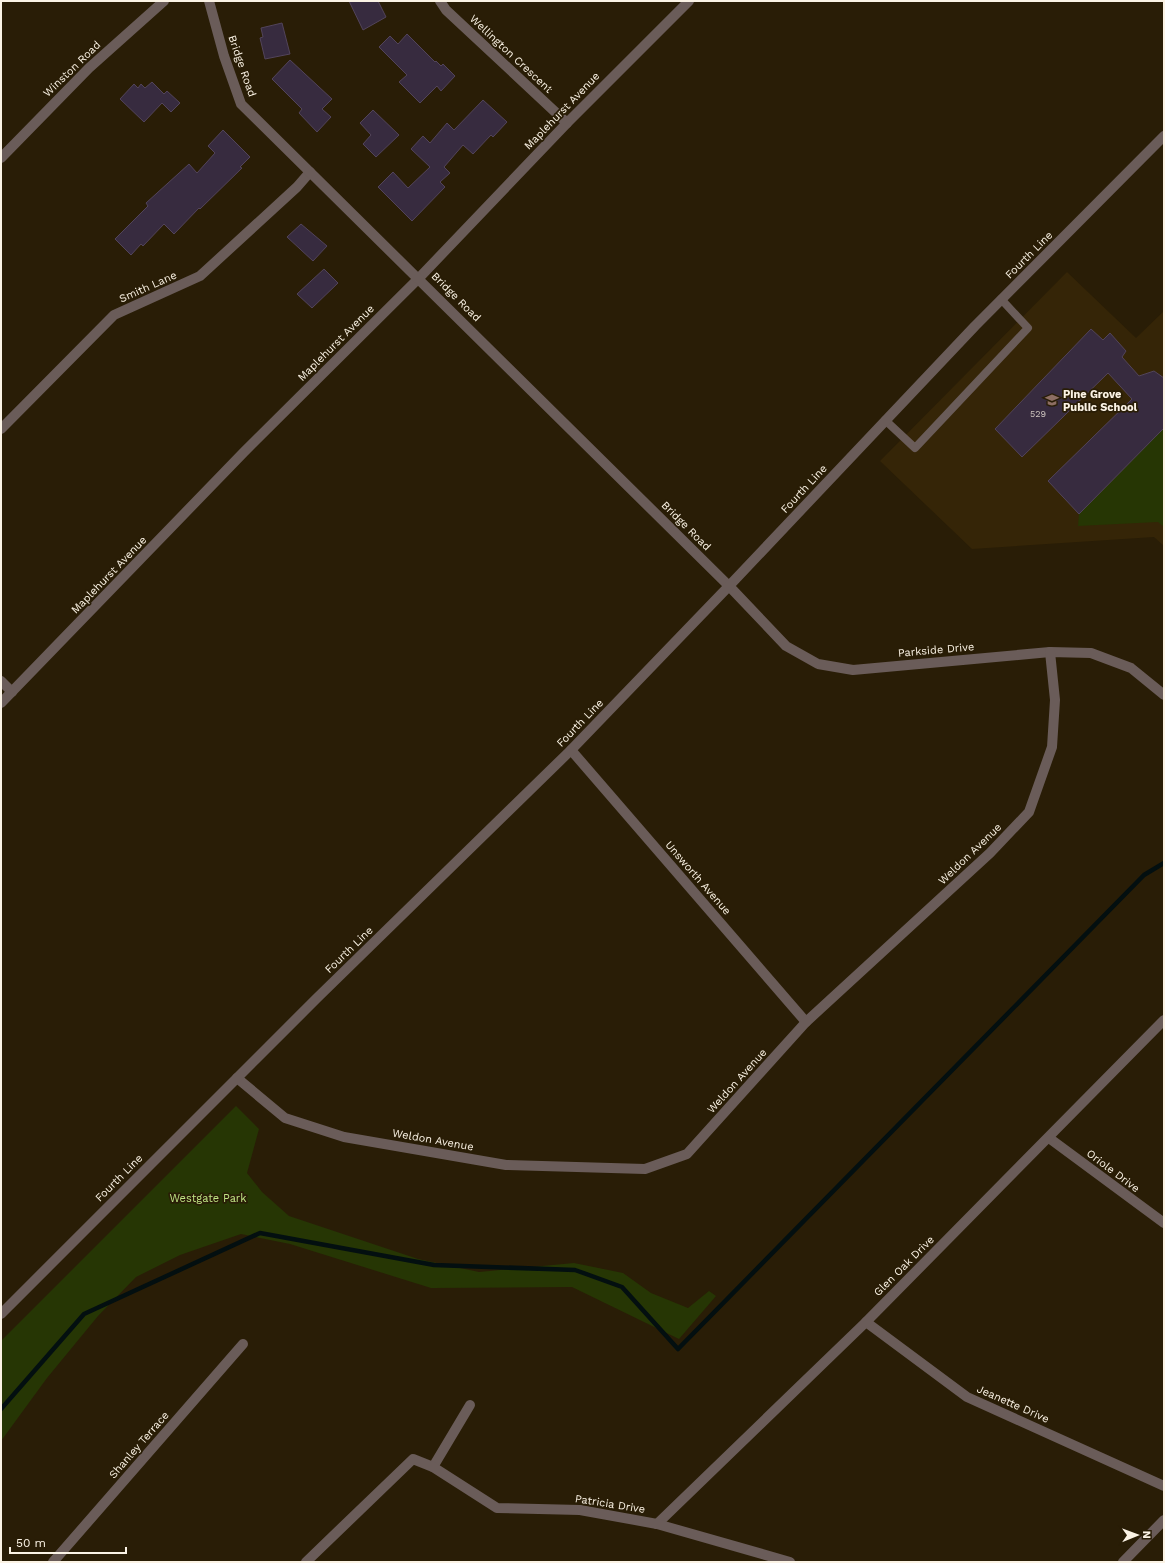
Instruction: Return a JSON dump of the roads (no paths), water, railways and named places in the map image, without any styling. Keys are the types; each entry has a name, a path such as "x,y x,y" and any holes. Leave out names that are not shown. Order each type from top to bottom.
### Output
{"street":[{"name":"Winston Road","path":"1,158 89,68 164,1"},
{"name":"Bridge Road","path":"209,1 224,56 241,104 419,278 729,586"},
{"name":"Wellington Crescent","path":"440,1 446,10 567,123"},
{"name":"Maplehurst Avenue","path":"1,703 244,452 419,278 567,123 689,1"},
{"name":"Fourth Line","path":"1,1314 237,1078 571,750 1001,299 1164,136"},
{"name":"Smith Lane","path":"1,428 114,315 200,276 297,187 310,172"},
{"name":"Parkside Drive","path":"729,586 786,646 818,664 853,670 1050,652 1092,653 1131,668 1164,695"},
{"name":"Weldon Avenue","path":"237,1078 286,1118 344,1137 506,1165 645,1169 687,1154 806,1022 990,853 1029,812 1052,747 1055,700 1050,652"},
{"path":"1,681 12,692"},
{"name":"Unsworth Avenue","path":"571,750 806,1022"},
{"name":"Glen Oak Drive","path":"658,1524 866,1322 1164,1020"},
{"name":"Oriole Drive","path":"1048,1138 1164,1223"},
{"name":"Jeanette Drive","path":"866,1322 967,1397 1164,1486"},
{"name":"Shanley Terrace","path":"53,1562 243,1344"},
{"path":"433,1467 470,1405"},
{"name":"Patricia Drive","path":"306,1562 413,1459 433,1467 498,1508 580,1510 658,1524 790,1562"},
{"path":"1123,1562 1164,1520"},
{"name":"Shanley Terrace","path":"53,1562 58,1562"}],"lane":[{"path":"885,420 915,448 1028,328 1001,299"}],"waterway":[{"path":"1,1409 84,1314 260,1233 434,1265 575,1270 622,1287 678,1349 1144,875 1164,863"}],"place":[{"name":"Pine Grove Public School","path":"1052,400"}],"park label":[{"name":"Westgate Park","path":"208,1198"}]}
